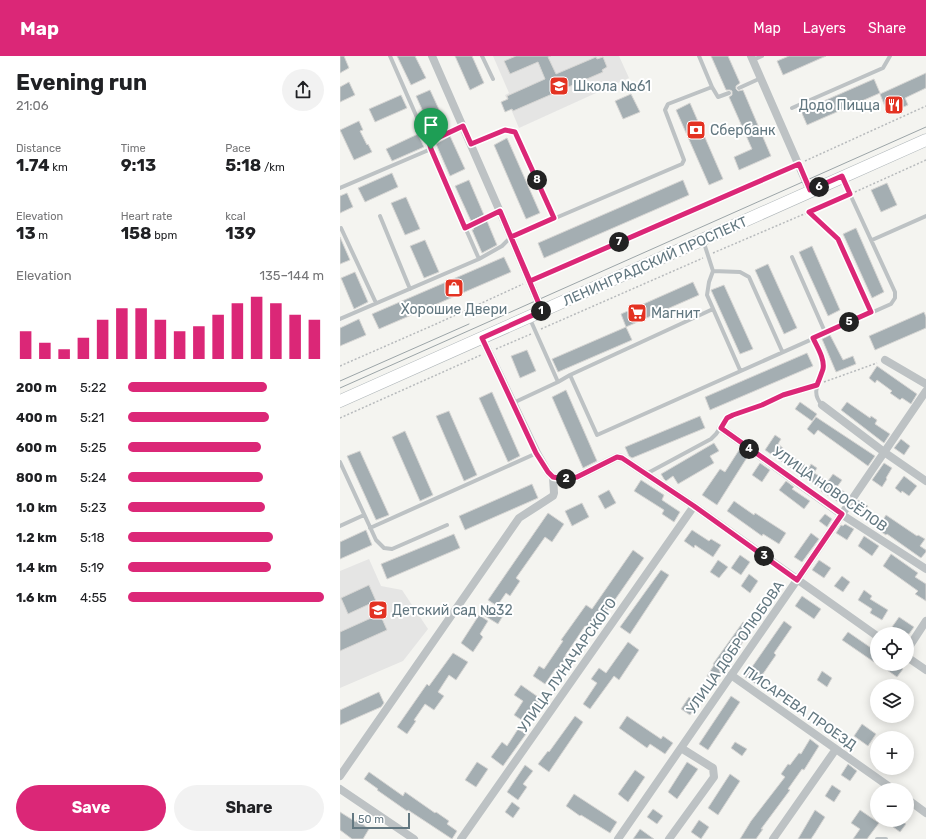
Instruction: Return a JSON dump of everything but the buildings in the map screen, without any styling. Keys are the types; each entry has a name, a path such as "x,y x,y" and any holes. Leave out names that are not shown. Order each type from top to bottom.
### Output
{"main road":[{"name":"ЛЕНИНГРАДСКИЙ ПРОСПЕКТ","path":"340,401 702,240 810,190 926,140"}],"street":[{"path":"432,56 542,311"},
{"path":"752,58 810,190"},
{"path":"482,338 536,453 553,477 564,479 577,477 617,457 622,458 694,506 870,631"},
{"path":"884,360 926,384"},
{"name":"УЛИЦА ДОБРОЛЮБОВА","path":"618,839 926,390"},
{"path":"822,405 884,452 926,481"},
{"name":"УЛИЦА НОВОСЁЛОВ","path":"721,428 842,514 926,569"},
{"path":"340,776 519,518 552,496 554,493 553,477"},
{"name":"УЛИЦА ЛУНАЧАРСКОГО","path":"461,839 694,506"},
{"path":"914,639 926,621"},
{"path":"914,662 926,670"},
{"name":"ПИСАРЕВА ПРОЕЗД","path":"731,675 884,783"},
{"path":"669,839 714,777 712,768 681,748"},
{"path":"773,839 836,749"},
{"path":"340,790 414,839"},
{"path":"914,804 926,813"}],"lane":[{"path":"390,56 479,259"},
{"path":"482,56 493,79"},
{"path":"699,56 712,87 718,97 729,93"},
{"path":"752,58 762,56"},
{"path":"792,108 884,68 890,56"},
{"path":"739,88 761,78"},
{"path":"340,319 479,259 502,246 511,237 682,164 684,160 665,110 668,104 712,87"},
{"path":"429,142 463,126"},
{"path":"471,144 505,130 515,132 554,218"},
{"path":"340,188 431,149"},
{"path":"570,375 597,435 782,351 891,304 895,298 895,292 842,176"},
{"path":"465,228 500,211"},
{"path":"380,216 410,289"},
{"path":"872,240 926,216"},
{"path":"341,228 376,304"},
{"path":"838,239 871,312"},
{"path":"702,240 713,271 709,282 707,295 740,370"},
{"path":"792,257 825,332"},
{"path":"713,271 740,272 749,277 782,351"},
{"path":"513,403 713,309"},
{"path":"529,317 558,382"},
{"path":"813,338 823,363 816,394 822,405"},
{"path":"646,474 711,439 721,428 727,418 762,405 783,395 817,385"},
{"path":"370,528 536,453"},
{"path":"340,462 376,540 384,548 392,549 447,525"},
{"path":"340,477 346,475"},
{"path":"340,526 364,515"},
{"path":"877,839 886,839"}],"path":[{"path":"340,366 530,281 799,164 926,106"},
{"path":"340,418 926,160"},
{"path":"809,212 838,239"},
{"path":"817,385 884,360"}],"shaded area":[{"name":"Школа №61","path":"493,56 619,56 629,78 519,128 505,95 509,93"},
{"name":"Детский сад №32","path":"369,559 381,586 402,590 428,629 403,661 340,688 340,571"}],"tram line":[{"path":"340,388 926,127"},
{"path":"340,381 469,324"}],"place":[{"name":"Школа №61","path":"559,86"},
{"name":"Додо Пицца","path":"894,105"},
{"name":"Сбербанк","path":"696,130"},
{"name":"Хорошие Двери","path":"454,288"},
{"name":"Магнит","path":"637,313"},
{"name":"Детский сад №32","path":"378,610"}],"route":[{"path":"463,126 471,144 505,130 515,132 554,218 511,237 530,281 799,164 810,190 842,176 850,194 809,212 838,239 871,312 813,338 823,363 823,368 817,385 783,395 762,405 733,415 727,418 721,428 842,514 797,580 694,506 622,458 617,457 577,477 564,479 553,477 548,472 536,453 482,338 542,311 500,211 465,228 431,149 429,142 463,126"}]}
